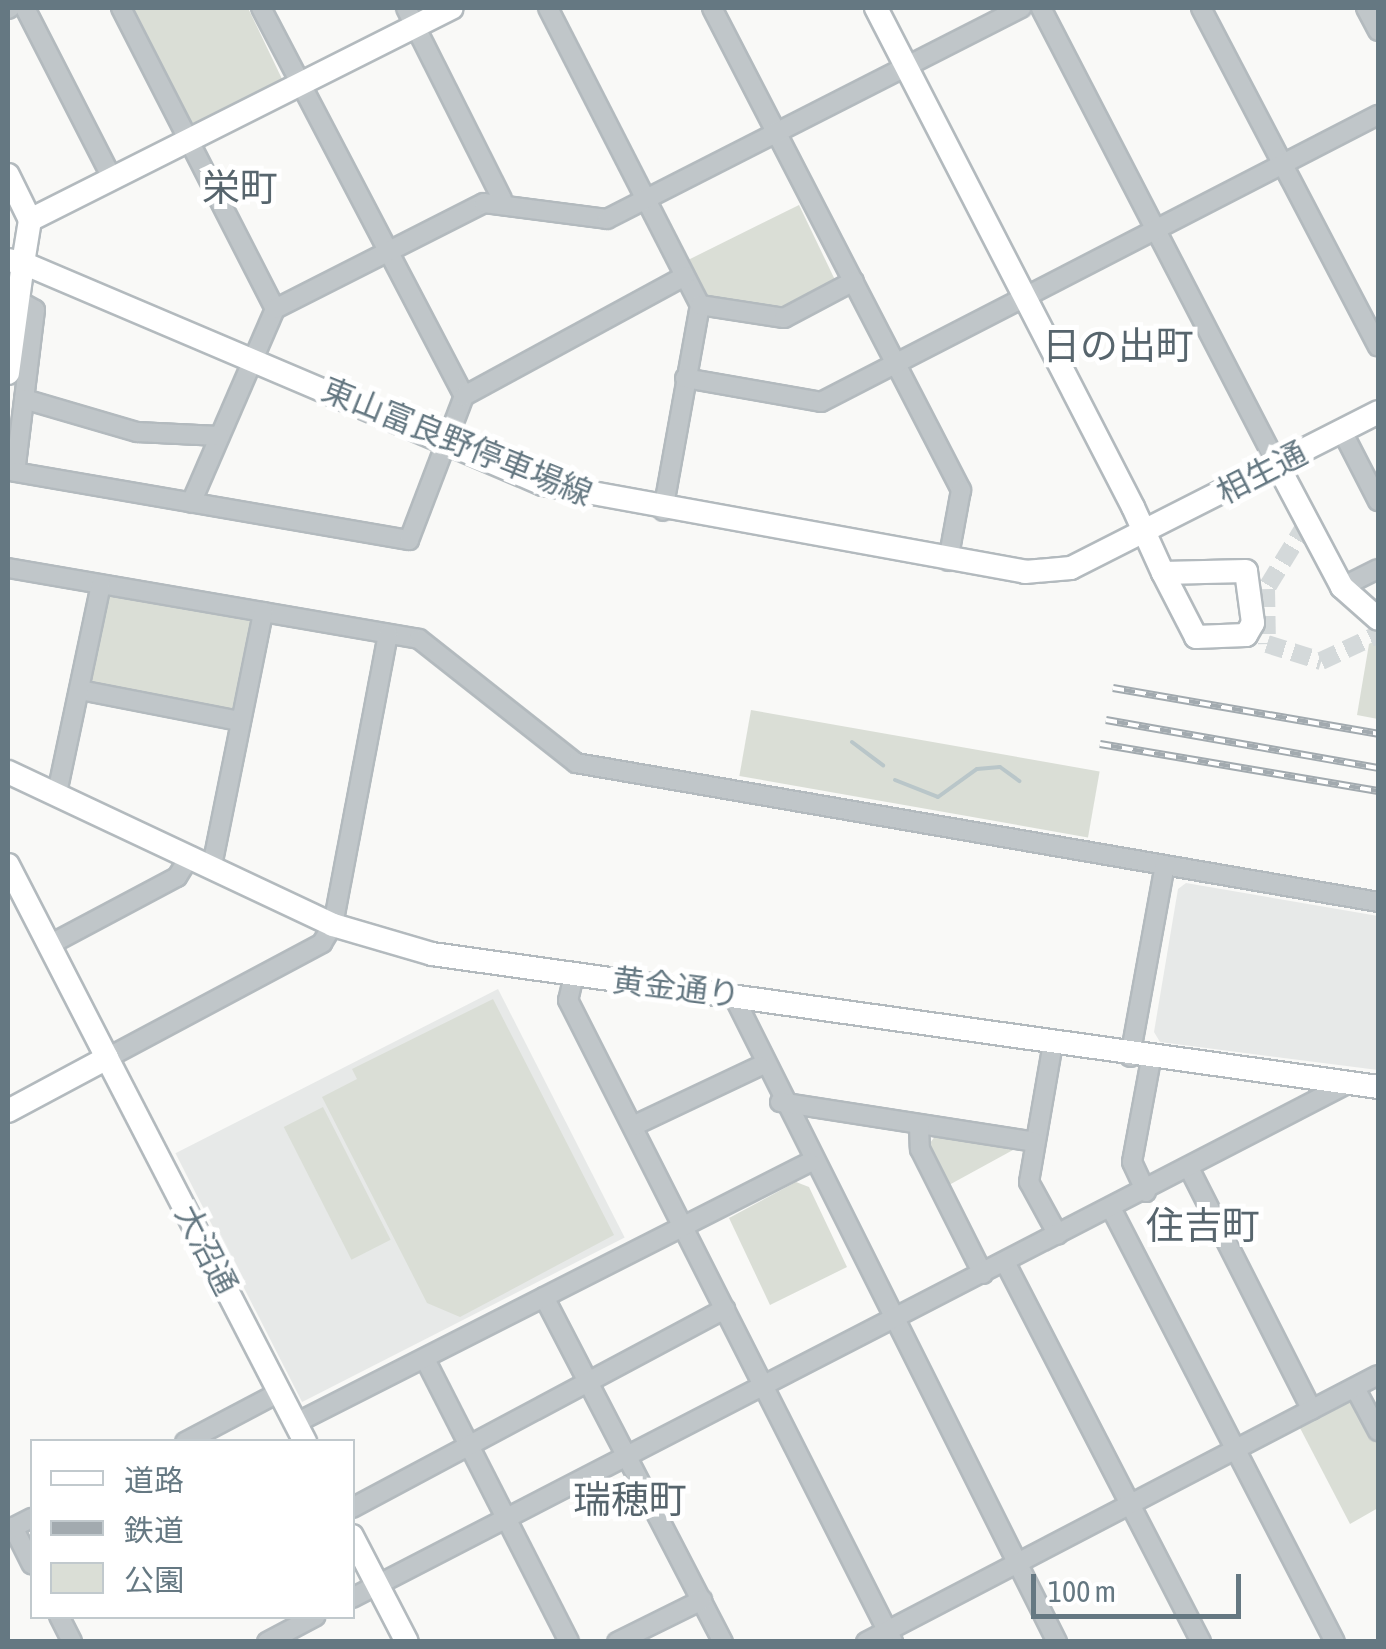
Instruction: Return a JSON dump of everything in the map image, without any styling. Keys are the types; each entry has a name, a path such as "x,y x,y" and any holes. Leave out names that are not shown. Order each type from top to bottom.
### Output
{"street":[{"path":"25,8 113,180"},
{"path":"121,8 186,145 275,309"},
{"path":"261,8 464,396"},
{"path":"8,373 15,262 30,220 301,84 411,17 452,8"},
{"path":"548,8 700,304 663,511"},
{"path":"712,8 961,490 948,561"},
{"path":"876,8 1162,573"},
{"path":"191,504 275,309 387,250 502,199 590,220 646,201 1021,8"},
{"path":"1040,8 1342,587 1378,620"},
{"path":"1201,8 1378,346"},
{"path":"1366,8 1378,31"},
{"path":"411,17 502,199"},
{"path":"685,378 821,402 1378,116"},
{"path":"8,176 30,220"},
{"name":"東山富良野停車場線","path":"15,262 252,358 543,484 663,511 948,561 1052,572 1144,531"},
{"path":"13,297 35,310 15,472 409,540 464,396 685,276"},
{"path":"700,304 784,318 854,282"},
{"path":"24,399 137,432 220,436"},
{"name":"相生通","path":"1144,531 1378,412"},
{"path":"1342,431 1378,501"},
{"path":"8,568 419,639 576,763 1378,902"},
{"path":"1342,587 1378,569"},
{"path":"56,793 101,584"},
{"path":"212,866 263,612"},
{"path":"8,1111 308,956 334,925 388,634"},
{"path":"80,690 240,721"},
{"name":"黄金通り","path":"8,772 334,925 432,954 732,995 1140,1058 1378,1088"},
{"path":"49,945 177,877 190,856"},
{"path":"1146,1192 1132,1162 1140,1058 1164,865"},
{"path":"8,869 108,1058"},
{"path":"574,975 568,1000 890,1636"},
{"path":"732,995 760,1066 894,1318 1057,1642"},
{"path":"1053,1043 1029,1182 1058,1235"},
{"name":"大沼通","path":"108,1058 300,1432"},
{"path":"633,1126 760,1066"},
{"path":"355,1597 1112,1210 1348,1084"},
{"path":"780,1102 1034,1142"},
{"path":"918,1125 920,1149 983,1274"},
{"path":"300,1432 544,1297 810,1162"},
{"path":"1189,1168 1312,1410"},
{"path":"1112,1210 1335,1642"},
{"path":"1005,1262 1201,1642"},
{"path":"544,1297 723,1642"},
{"path":"355,1506 586,1379 725,1309"},
{"path":"426,1360 569,1642"},
{"path":"866,1642 890,1636 1016,1565 1378,1376"},
{"path":"1355,1388 1378,1431"},
{"path":"191,1439 280,1392"},
{"path":"10,1529 30,1562"},
{"path":"355,1542 407,1642"},
{"path":"617,1642 702,1600"},
{"path":"65,1619 72,1642"},
{"path":"267,1642 291,1629"}],"shaded area":[{"path":"1186,883 1378,916 1378,1070 1160,1042 1154,1032 1178,889"},
{"path":"498,989 625,1238 302,1402 175,1153"}],"green space":[{"path":"133,8 248,8 283,81 192,128"},
{"path":"799,205 836,282 783,310 707,301 686,261"},
{"path":"107,592 253,618 237,709 91,684"},
{"path":"1378,639 1378,719 1357,715 1369,644"},
{"path":"751,710 1100,771 1088,837 739,776"},
{"path":"493,999 614,1235 460,1317 427,1303 322,1097 357,1079 352,1069"},
{"path":"323,1107 391,1240 351,1260 284,1127"},
{"path":"936,1135 1013,1150 949,1185 927,1147"},
{"path":"796,1182 809,1187 847,1267 770,1305 729,1218"},
{"path":"1355,1399 1378,1444 1378,1508 1350,1524 1300,1428"}],"waterway":[{"path":"852,742 883,765"},
{"path":"895,780 938,797 977,769 1000,767 1019,781"}],"tunnel":[{"path":"1306,524 1266,589 1267,644 1321,661 1377,635"}],"railway":[{"path":"1113,688 1378,734"},
{"path":"1106,720 1378,768"},
{"path":"1100,744 1378,791"}],"district":[{"name":"栄町","path":"240,188"},
{"name":"日の出町","path":"1118,346"},
{"name":"住吉町","path":"1203,1226"},
{"name":"瑞穂町","path":"630,1500"}]}
